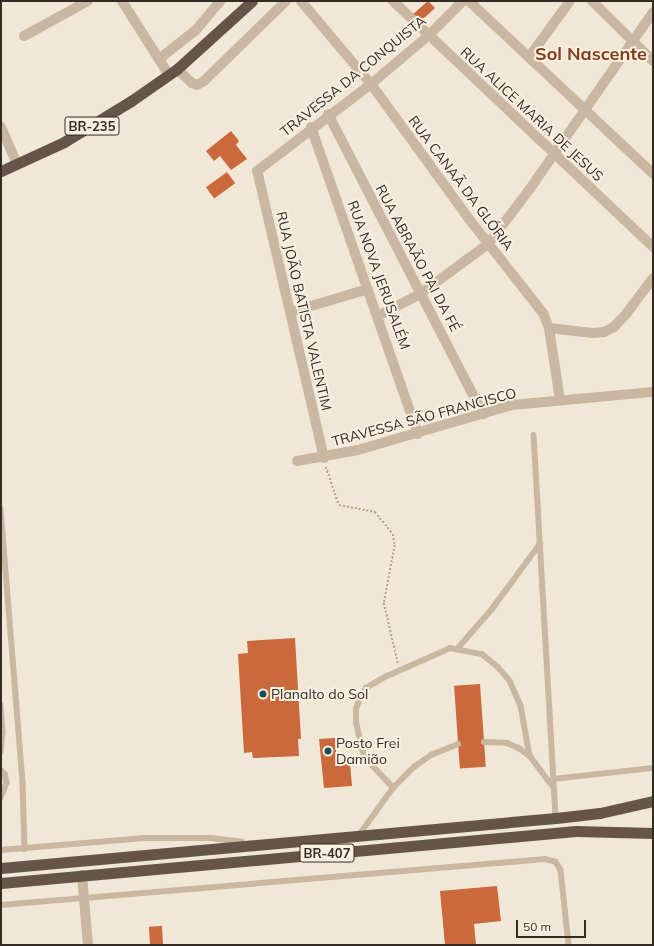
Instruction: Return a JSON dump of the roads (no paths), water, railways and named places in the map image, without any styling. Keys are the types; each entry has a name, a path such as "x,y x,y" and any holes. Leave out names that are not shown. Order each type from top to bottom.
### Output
{"highway":[{"name":"BR-235","path":"1,171 91,126 173,72 252,1"},
{"name":"BR-407","path":"1,868 556,818 634,806 653,801"},
{"name":"BR-407","path":"1,883 576,831 653,833"}],"street":[{"path":"24,36 88,1"},
{"path":"122,1 159,59 173,72 197,85 204,82 286,1"},
{"path":"159,59 196,30 220,1"},
{"name":"RUA CANAÃ DA GLÓRIA","path":"301,1 370,84 488,244 532,297 543,313 549,328 560,400"},
{"name":"RUA ALICE MARIA DE JESUS","path":"393,1 653,247"},
{"name":"TRAVESSA DA CONQUISTA","path":"257,171 311,127 370,84 429,35 463,1"},
{"path":"469,1 653,174"},
{"path":"529,58 570,1"},
{"path":"592,1 653,61"},
{"path":"378,316 420,294 488,244 554,154 653,12"},
{"name":"RUA ABRAÃO PAI DA FÉ","path":"328,114 483,414"},
{"path":"1,127 17,164"},
{"name":"RUA NOVA JERUSALÉM","path":"311,127 418,434"},
{"name":"RUA JOÃO BATISTA VALENTIM","path":"257,171 324,458"},
{"path":"549,328 593,333 604,332 622,318 653,278"},
{"path":"291,312 368,289"},
{"name":"TRAVESSA SÃO FRANCISCO","path":"297,462 324,458 418,434 512,405 653,392"},
{"path":"82,875 88,945"}],"lane":[{"path":"534,435 556,818"},
{"path":"1,509 24,783 25,849"},
{"path":"457,649 492,609 540,544"},
{"path":"393,788 364,757 359,740 356,710 366,688 400,669 450,648 482,654 498,667 510,681 521,706 530,756"},
{"path":"1,704 3,736 1,752"},
{"path":"484,742 507,743 519,748 530,756 554,788"},
{"path":"359,836 393,788 431,755 458,744"},
{"path":"553,779 653,768"},
{"path":"1,770 5,774 7,783 1,798"},
{"path":"1,850 171,837 258,844"},
{"path":"1,905 545,858 556,862 561,870 570,945"}],"place":[{"name":"Planalto do Sol","path":"263,694"},
{"name":"Posto Frei Damião","path":"328,751"}],"district":[{"name":"Sol Nascente","path":"591,54"}]}
